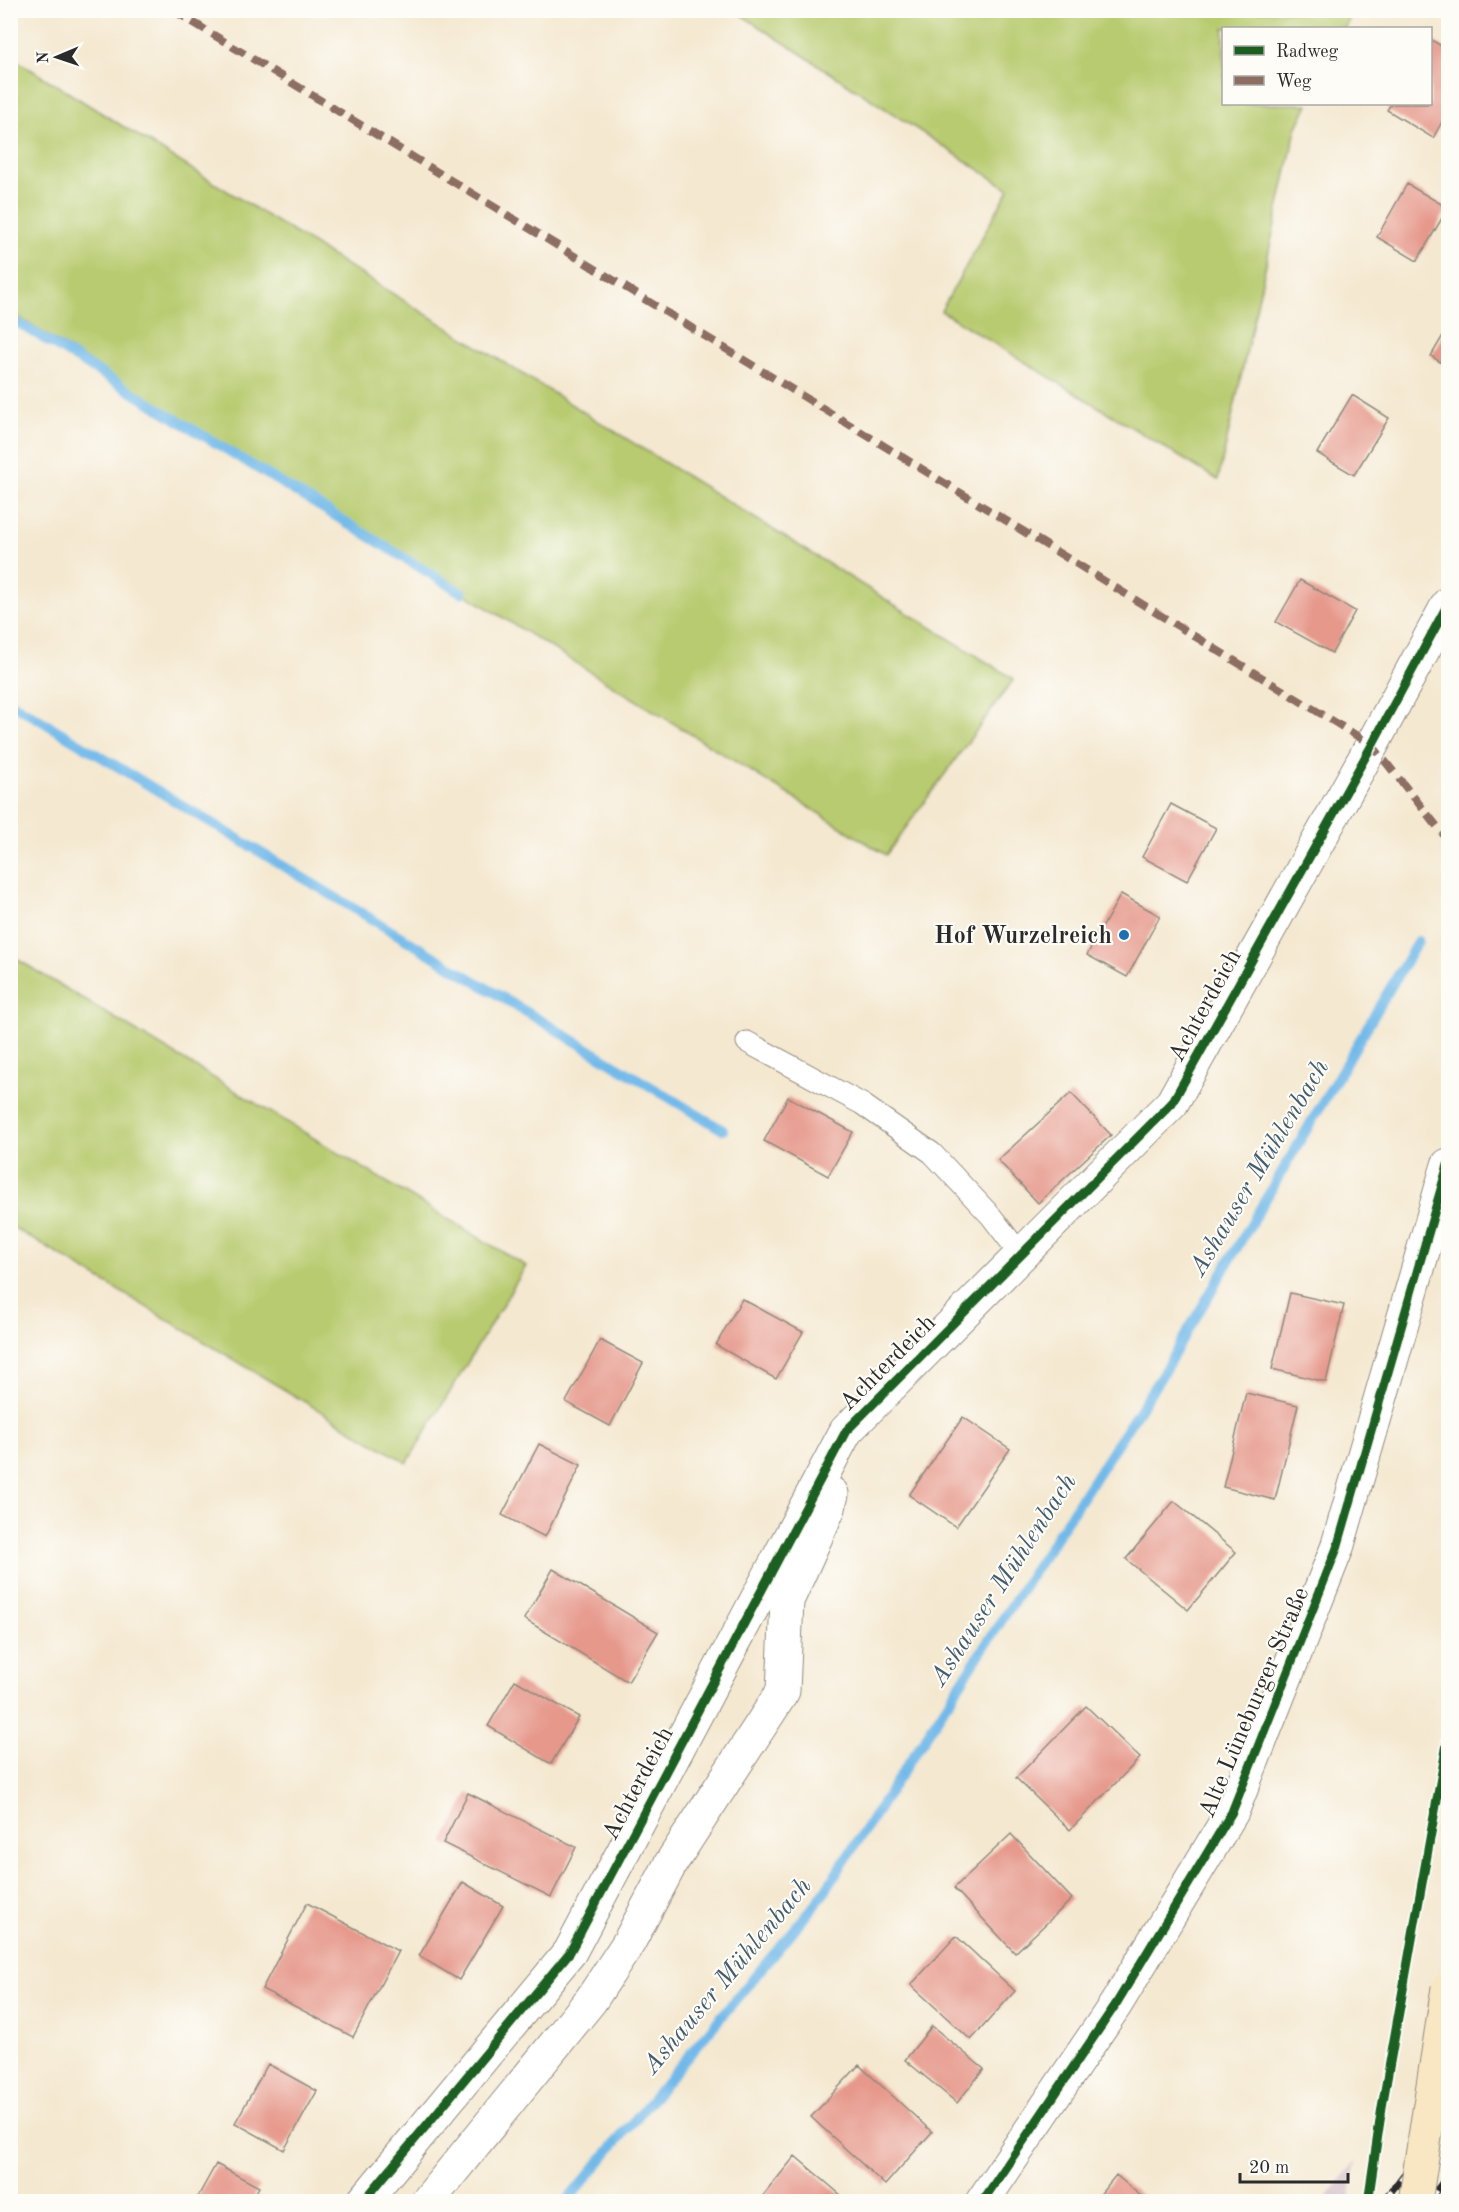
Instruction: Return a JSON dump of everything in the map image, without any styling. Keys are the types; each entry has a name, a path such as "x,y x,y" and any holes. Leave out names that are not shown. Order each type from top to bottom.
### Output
{"main road":[{"path":"1416,2202 1449,1988"}],"street":[{"name":"Achterdeich","path":"363,2202 570,1952 846,1431 1172,1103 1449,604"},
{"name":"Alte Lüneburger Straße","path":"982,2202 1116,2004 1232,1812 1337,1548 1449,1165"},
{"name":"Achterdeich","path":"427,2202 591,2000 629,1941 671,1863 783,1690 787,1601 829,1508 846,1431"}],"lane":[{"path":"747,1042 862,1104 932,1153 991,1216 1021,1255"}],"shaded area":[{"path":"1356,2161 1349,2201 1324,2201"}],"green space":[{"path":"735,11 1353,11 1345,27 1222,27 1222,105 1308,105 1296,129 1218,480 941,311 1009,189"},
{"path":"11,57 1014,679 886,855 11,313"},
{"path":"10,955 526,1266 407,1463 11,1226"}],"building":[{"path":"1432,40 1448,50 1448,111 1433,138 1387,110 1390,105 1432,105"},
{"path":"1407,184 1448,208 1417,261 1377,237"},
{"path":"1448,327 1448,367 1431,356"},
{"path":"1352,395 1389,418 1354,475 1317,453"},
{"path":"1300,580 1355,611 1332,653 1276,622"},
{"path":"1171,804 1216,828 1187,881 1142,857"},
{"name":"Hof Wurzelreich","path":"1121,894 1160,916 1127,977 1087,955"},
{"path":"1071,1093 1111,1135 1038,1203 998,1160"},
{"path":"788,1097 853,1132 828,1176 764,1141"},
{"path":"1290,1293 1344,1305 1326,1382 1272,1369"},
{"path":"742,1299 803,1332 776,1379 716,1345"},
{"path":"600,1340 643,1363 610,1426 566,1402"},
{"path":"1246,1393 1298,1405 1275,1500 1223,1487"},
{"path":"963,1417 1010,1449 956,1527 909,1495"},
{"path":"539,1444 581,1465 545,1537 502,1515"},
{"path":"1174,1501 1236,1552 1188,1610 1126,1559"},
{"path":"553,1569 658,1632 628,1682 524,1619"},
{"path":"515,1680 579,1717 551,1764 488,1726"},
{"path":"1086,1706 1140,1758 1070,1830 1016,1778"},
{"path":"468,1793 576,1847 551,1897 443,1843"},
{"path":"1011,1834 1072,1899 1015,1953 954,1888"},
{"path":"463,1882 503,1906 459,1980 419,1956"},
{"path":"307,1903 398,1951 353,2037 262,1989"},
{"path":"956,1936 1015,1991 971,2040 911,1985"},
{"path":"932,2026 984,2069 957,2103 905,2060"},
{"path":"268,2064 317,2091 284,2150 235,2123"},
{"path":"859,2065 932,2132 885,2185 811,2117"},
{"path":"795,2156 849,2202 758,2202"},
{"path":"216,2164 259,2187 251,2202 195,2202"},
{"path":"1116,2175 1148,2202 1094,2202"}],"waterway":[{"path":"10,318 462,593"},
{"path":"10,702 723,1130"},
{"name":"Ashauser Mühlenbach","path":"566,2202 819,1900 1160,1378 1418,941"}],"railway":[{"path":"1383,2202 1448,2117"},
{"path":"1428,2202 1448,2175"}],"marked path":[{"path":"173,10 1372,745 1448,840"}],"cycle path":[{"path":"363,2202 570,1952 846,1431 1172,1103 1448,604"},
{"path":"982,2202 1116,2004 1232,1812 1337,1548 1448,1165"},
{"path":"1368,2202 1382,2107 1448,1738"}],"place":[{"name":"Hof Wurzelreich","path":"1124,935"}]}
